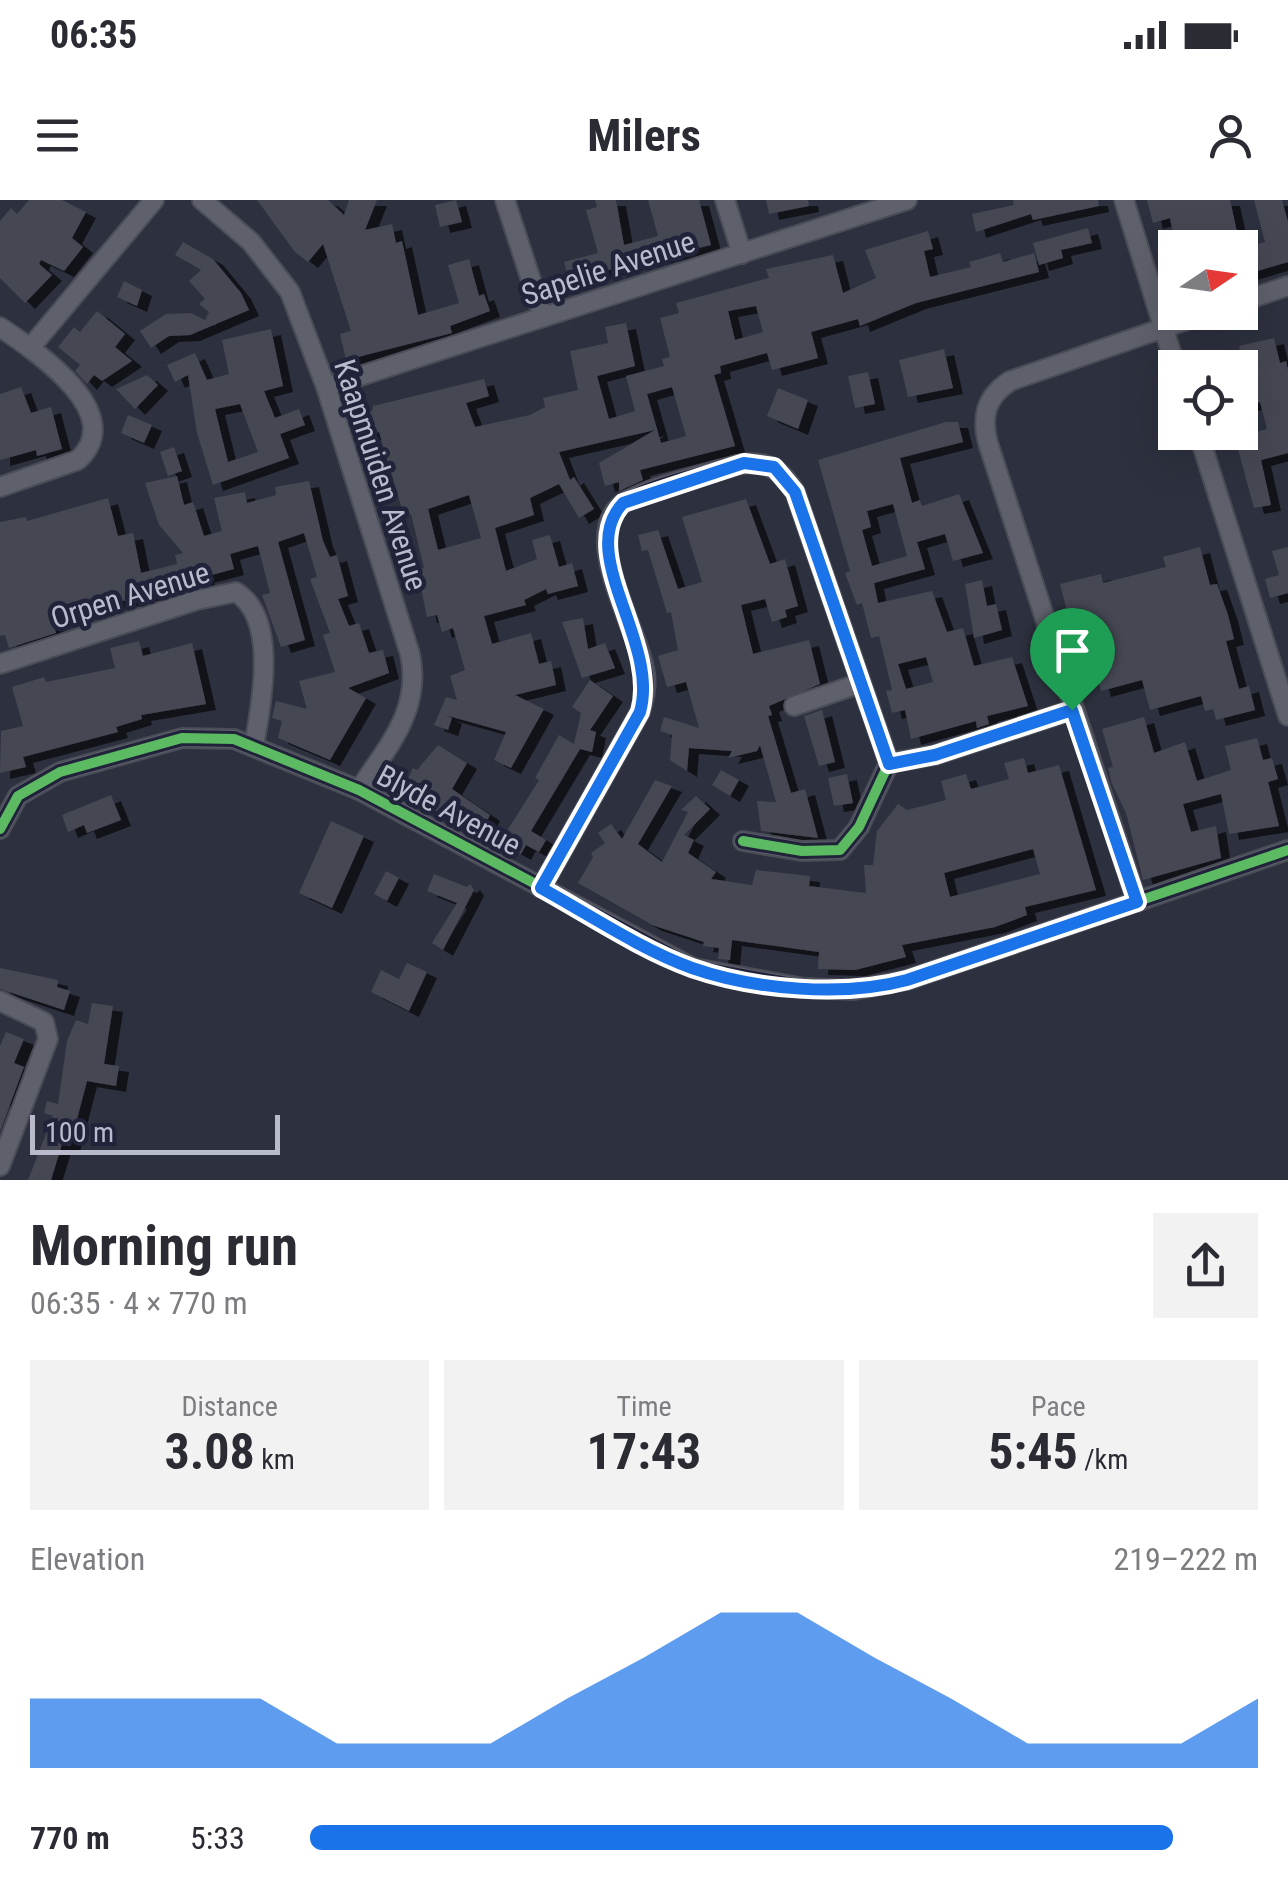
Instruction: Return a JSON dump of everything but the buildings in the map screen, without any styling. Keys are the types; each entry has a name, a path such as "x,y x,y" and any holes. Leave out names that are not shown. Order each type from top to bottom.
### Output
{"street":[{"path":"30,348 154,200"},
{"name":"Kaapmuiden Avenue","path":"202,200 273,266 290,292 326,387 414,672 414,691 404,722 359,790"},
{"path":"505,200 543,317"},
{"path":"725,200 742,254"},
{"name":"Sapelie Avenue","path":"326,387 907,200"},
{"path":"1124,200 1158,309"},
{"path":"1258,296 1288,286"},
{"path":"0,327 30,348 81,396 90,411 92,440 78,460 0,487"},
{"path":"1137,902 988,443 984,413 998,389 1010,382 1158,330"},
{"path":"1204,450 1288,716"},
{"path":"541,888 640,712 645,695 640,652 606,543 611,516 623,503 744,463 774,467 795,492 889,764 858,828 840,850 802,851 743,841"},
{"name":"Orpen Avenue","path":"0,664 197,600 236,592 247,600 254,616 263,654 265,673 254,746"},
{"path":"1267,645 1288,638"},
{"path":"794,706 861,683"},
{"path":"889,764 935,755 1072,710"},
{"name":"Blyde Avenue","path":"0,829 9,793 60,772 182,738 211,736 254,746 359,790 693,968 834,990 879,988 907,980 1288,850"},
{"path":"0,1001 44,1022 48,1039 0,1166"}],"cycle path":[{"path":"541,888 640,712 645,693 641,656 609,562 610,520 621,505 643,493 751,463 775,470 795,492 889,763 859,827 840,850 802,851 743,841"},
{"path":"0,829 18,796 60,772 182,738 234,739 359,790 693,968 804,988 854,990 907,980 1288,850"}],"route":[{"path":"744,463 774,467 785,476 795,492 889,764 935,755 1072,710 1137,902 907,980 854,990 804,988 693,968 541,888 640,712 645,695 646,674 609,560 606,543 611,516 623,503 682,482 744,463"}]}
